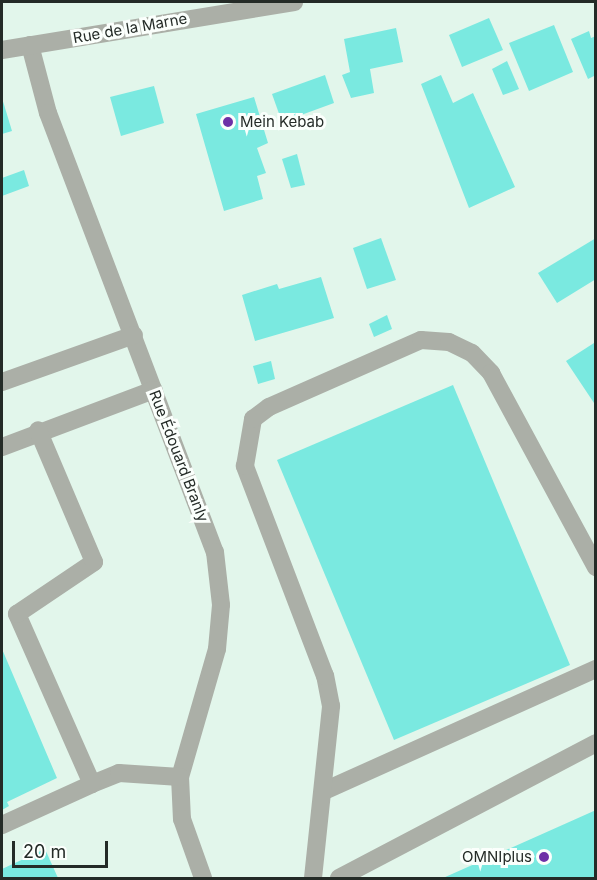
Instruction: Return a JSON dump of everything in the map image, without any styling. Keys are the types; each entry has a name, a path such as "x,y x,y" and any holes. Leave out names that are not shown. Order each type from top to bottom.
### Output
{"street":[{"name":"Rue de la Marne","path":"2,50 248,5 294,2"},
{"name":"Rue Édouard Branly","path":"30,45 48,113 215,552 221,605 217,649 180,777 182,819 203,879"},
{"path":"2,382 134,335"},
{"path":"313,879 330,736 326,676 245,466 253,419 269,407 421,340 449,342 472,353 490,373 596,567"},
{"path":"2,447 38,430 154,390"},
{"path":"38,430 94,562 17,614 92,784"},
{"path":"324,791 596,669"},
{"path":"339,879 596,743"},
{"path":"2,825 119,773 180,777"}],"building":[{"path":"489,18 503,50 462,67 449,35"},
{"path":"554,25 573,72 529,91 509,43"},
{"path":"396,28 403,62 370,69 374,93 351,98 342,75 350,72 344,39"},
{"path":"589,31 591,38 596,36 596,75 588,79 571,39"},
{"path":"507,61 519,89 503,95 492,69"},
{"path":"325,75 334,103 282,122 272,94"},
{"path":"441,75 453,103 473,93 515,187 469,208 421,84"},
{"path":"154,86 164,123 121,136 110,97"},
{"path":"254,97 268,143 257,148 266,173 257,176 263,199 224,211 196,114"},
{"path":"2,98 12,131 2,134"},
{"path":"297,154 305,185 291,188 282,159"},
{"path":"24,170 29,186 2,196 2,178"},
{"path":"381,238 396,280 367,289 353,248"},
{"path":"596,238 596,279 557,303 538,273"},
{"path":"321,277 334,318 255,341 242,295 277,284 279,289"},
{"path":"387,315 392,329 374,337 369,324"},
{"path":"594,343 596,346 594,403 566,361"},
{"path":"271,361 275,379 258,384 253,366"},
{"path":"453,385 570,665 394,740 277,460"},
{"path":"2,649 57,778 7,802 9,806 2,810"},
{"name":"OMNIplus","path":"596,810 596,878 443,878 540,835"},
{"path":"45,849 58,878 2,878 2,869"}],"place":[{"name":"Mein Kebab","path":"228,122"},
{"name":"OMNIplus","path":"544,857"}]}
